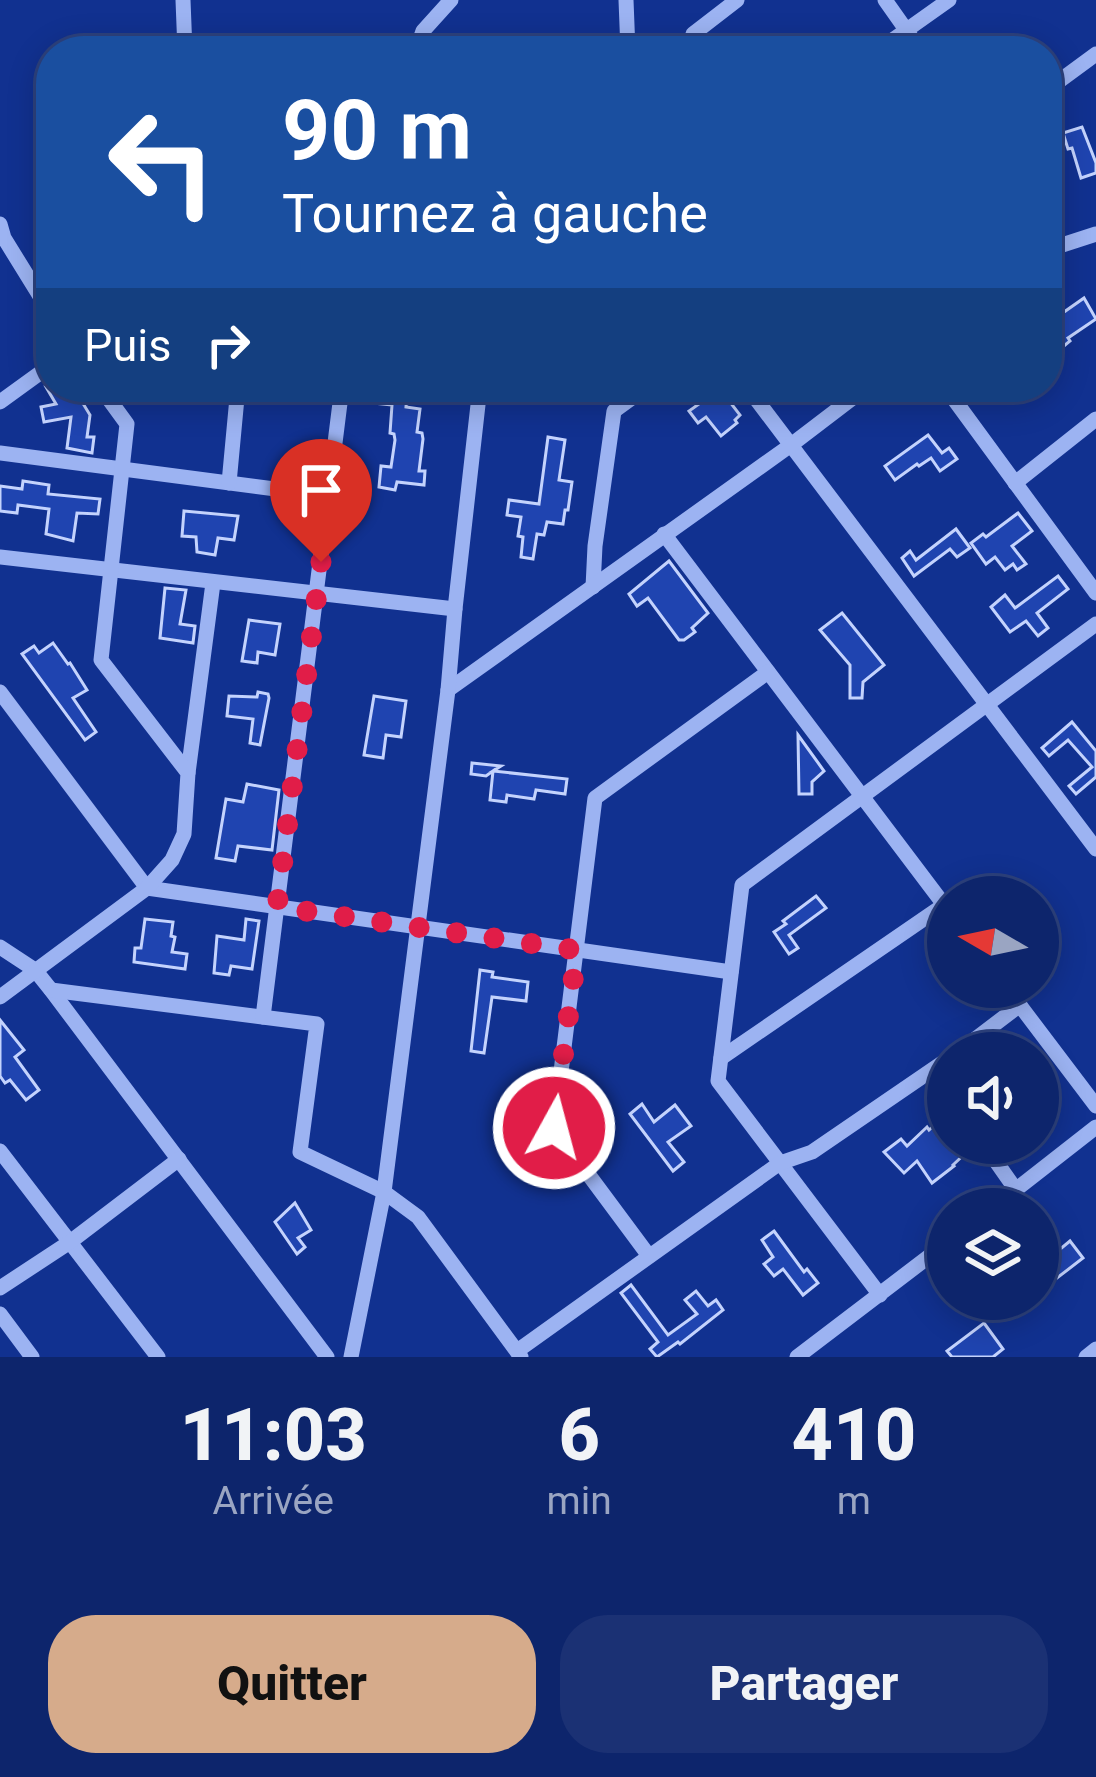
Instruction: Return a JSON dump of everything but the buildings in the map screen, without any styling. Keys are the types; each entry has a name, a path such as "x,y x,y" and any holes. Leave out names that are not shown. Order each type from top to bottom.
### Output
{"street":[{"path":"183,0 184,36"},
{"path":"421,36 451,0"},
{"path":"626,0 627,36"},
{"path":"692,36 737,0"},
{"path":"885,0 910,36"},
{"path":"898,36 949,0"},
{"path":"1062,79 1096,54"},
{"path":"0,224 36,290"},
{"path":"1062,247 1096,234"},
{"path":"0,402 36,376"},
{"path":"111,402 127,424 101,660 188,773"},
{"path":"229,483 237,402"},
{"path":"263,1017 341,402"},
{"path":"351,1357 385,1192 448,690 478,402"},
{"path":"593,587 614,411 626,402"},
{"path":"758,402 1092,837"},
{"path":"448,690 847,402"},
{"path":"956,402 1096,593"},
{"path":"1016,483 1096,418"},
{"path":"0,453 329,496"},
{"path":"664,534 927,882"},
{"path":"0,557 454,609"},
{"path":"0,997 147,888 172,860 184,834 213,583"},
{"path":"880,1295 718,1082 742,885 1096,624"},
{"path":"650,1256 554,1128 595,798 768,672"},
{"path":"0,692 147,888 731,972"},
{"path":"721,1058 927,920"},
{"path":"0,946 35,970 51,989 327,1357"},
{"path":"51,989 317,1024 300,1152 385,1192 418,1217 519,1354 780,1163 812,1152 927,1075"},
{"path":"984,1032 1016,1008"},
{"path":"1022,1008 1096,1106"},
{"path":"1019,1188 1096,1127"},
{"path":"0,1151 158,1357"},
{"path":"0,1288 179,1160"},
{"path":"797,1357 927,1258"},
{"path":"0,1314 32,1357"},
{"path":"1086,1357 1096,1349"}],"route":[{"path":"321,562 277,907 577,950 554,1128"}]}
